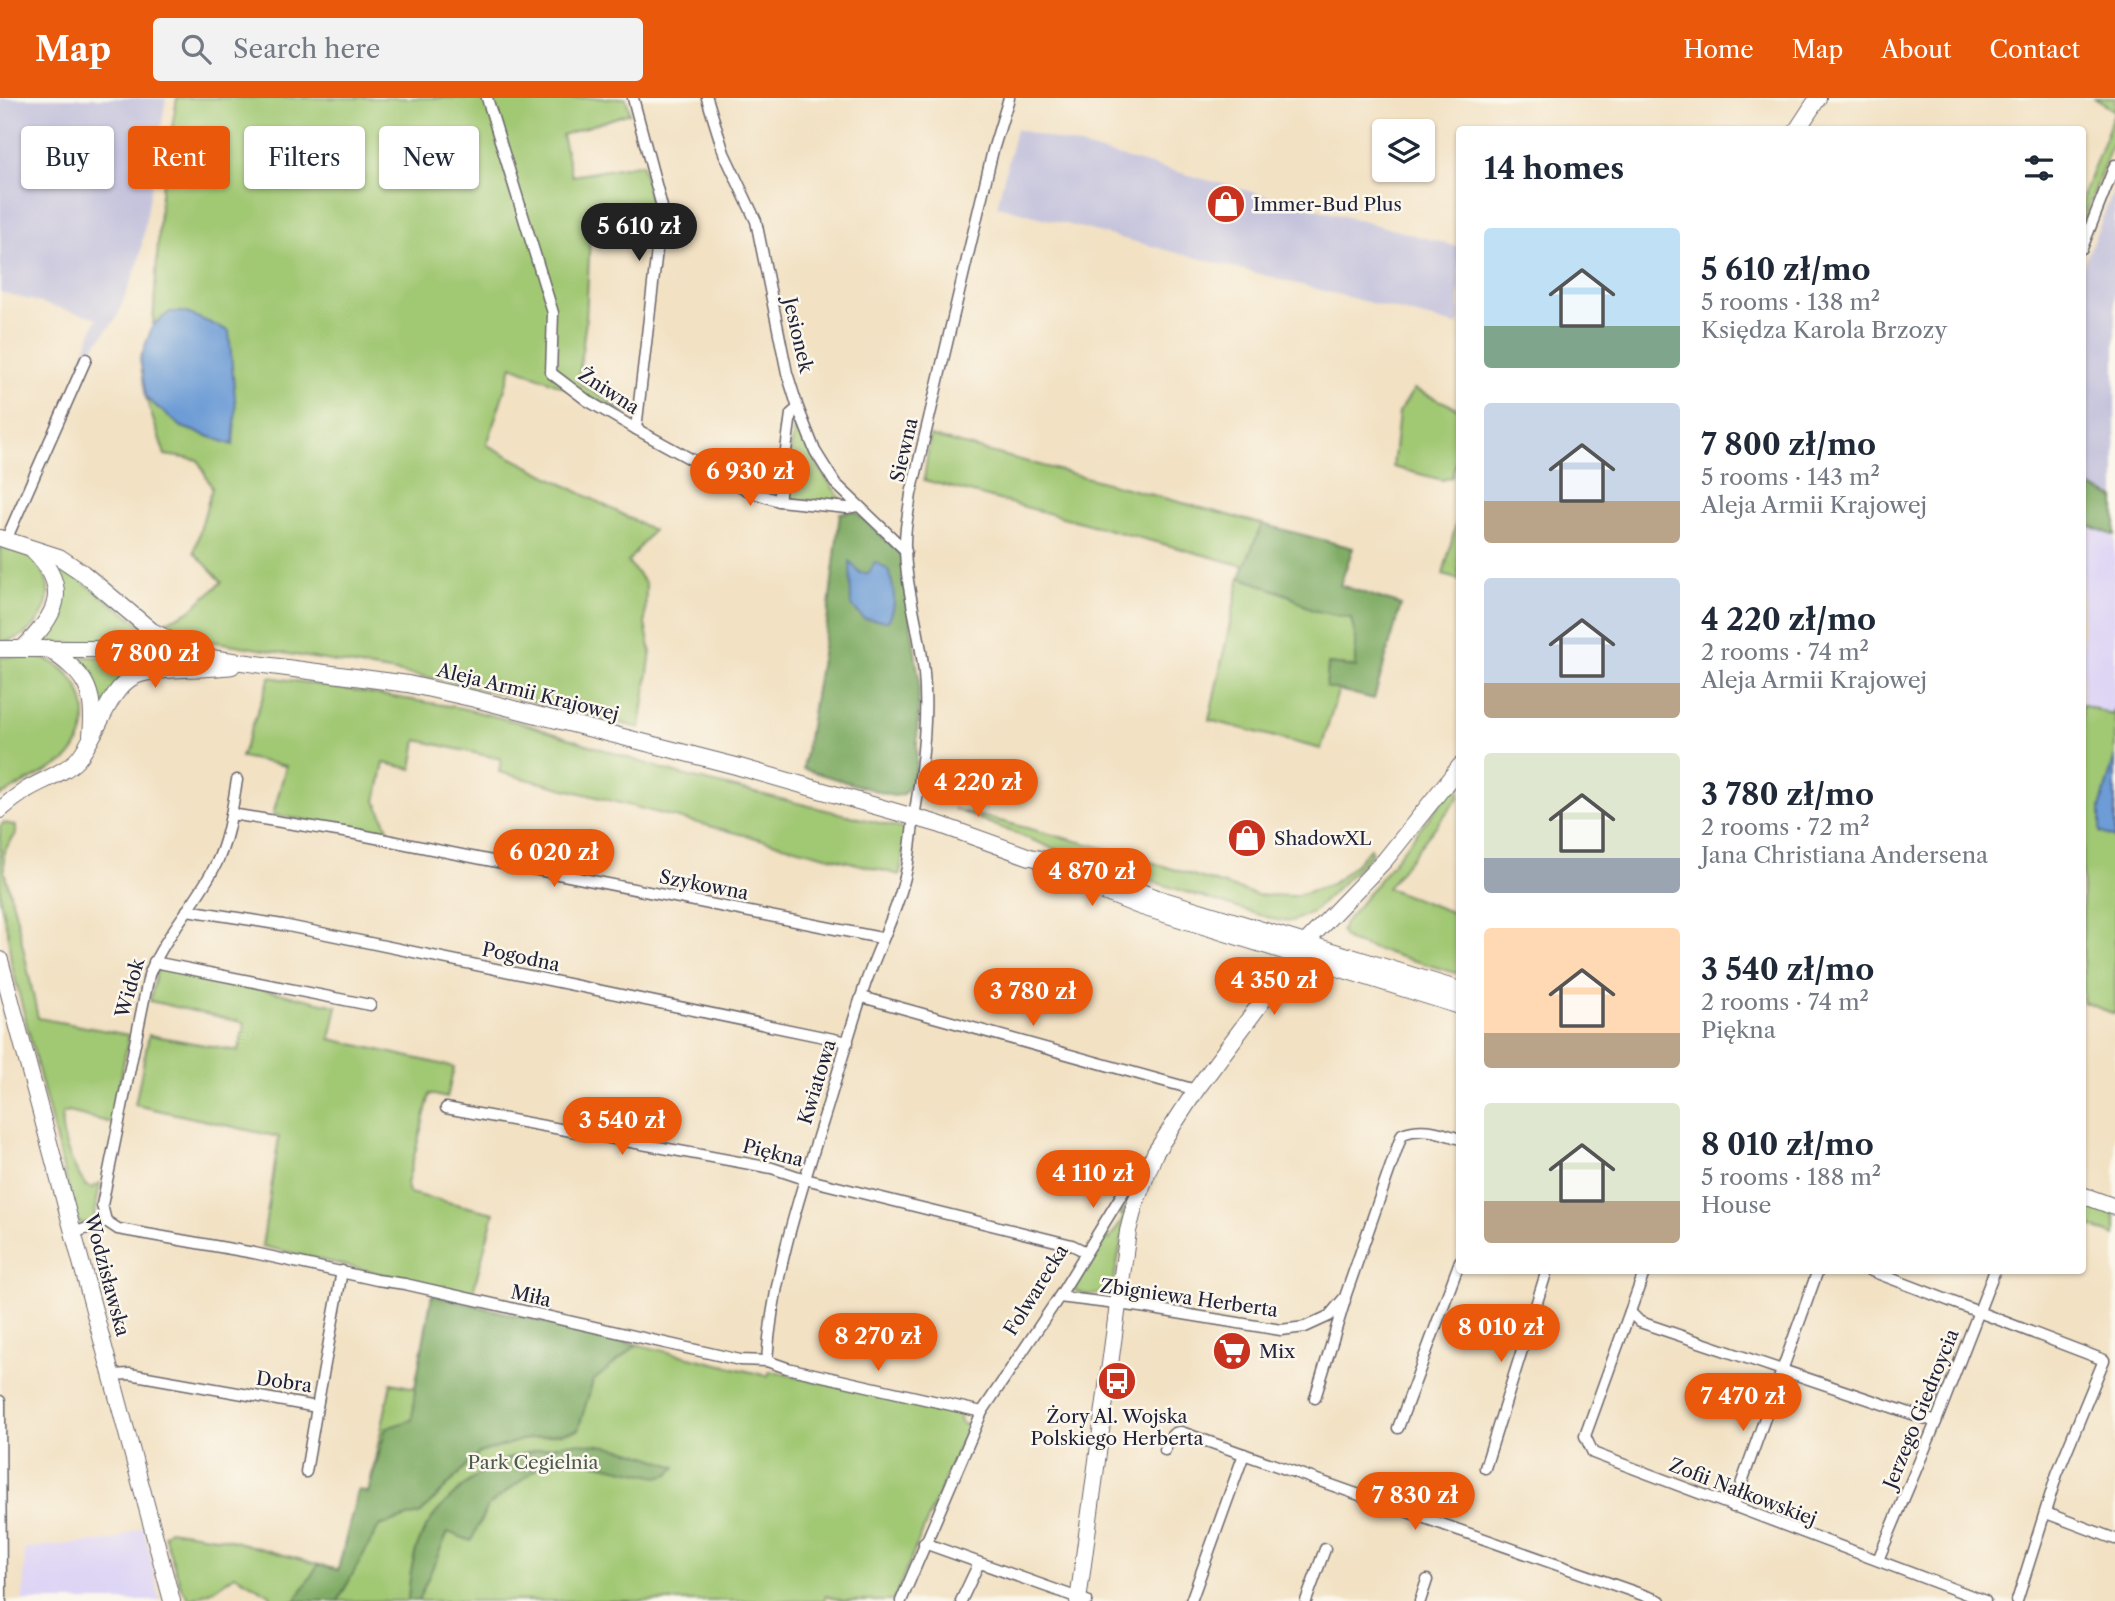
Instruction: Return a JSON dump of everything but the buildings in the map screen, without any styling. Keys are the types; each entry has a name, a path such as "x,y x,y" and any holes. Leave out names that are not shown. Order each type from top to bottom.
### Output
{"main road":[{"path":"1800,126 1818,98"},
{"path":"3,539 59,557 83,573 152,631 203,657"},
{"path":"22,649 44,628 56,603 54,579 42,559 31,548"},
{"path":"47,648 75,669 88,686 93,709 91,737"},
{"name":"Aleja Armii Krajowej","path":"0,649 130,650 203,657 408,684 475,699 736,766 915,817 1030,857 1059,874 1128,902 1456,989"},
{"path":"0,810 26,790 74,762 102,721 117,691 133,677 153,672 211,670 252,663"},
{"name":"Folwarecka","path":"1155,1153 1196,1090 1301,949 1385,860 1456,771"},
{"path":"0,800 26,790"},
{"name":"Aleja Armii Krajowej","path":"1301,949 1456,1005"},
{"name":"Wodzisławska","path":"0,960 172,1601"},
{"path":"1081,1600 1128,1231 1135,1204 1155,1153"},
{"path":"2086,1196 2115,1207"}],"street":[{"name":"Żniwna","path":"487,98 552,313 551,373 588,401 751,492 779,501 847,508 857,506"},
{"path":"633,98 662,207 636,429"},
{"name":"Jesionek","path":"707,98 724,153 756,221 787,373 815,451 835,483 906,551"},
{"name":"Siewna","path":"915,817 922,771 924,675 905,541 911,494 991,160 1009,98"},
{"path":"2086,238 2115,165"},
{"path":"3,539 40,467 86,359"},
{"path":"779,501 791,414 798,408"},
{"name":"Widok","path":"106,1222 102,1205 143,996 154,962 217,862 227,834 237,780"},
{"name":"Szykowna","path":"231,814 356,834 881,938"},
{"name":"Kwiatowa","path":"766,1361 779,1273 805,1180 881,938 899,901 915,817"},
{"name":"Pogodna","path":"187,910 283,925 848,1042"},
{"path":"154,962 370,1005"},
{"path":"862,997 1196,1090"},
{"name":"Piękna","path":"446,1108 772,1168 805,1180 1072,1245 1086,1252"},
{"name":"Zbigniewa Herberta","path":"1315,1398 1345,1297 1402,1134 1416,1129 1434,1130 1456,1138"},
{"name":"Folwarecka","path":"901,1601 982,1412 1059,1297 1138,1168 1155,1153"},
{"path":"1127,1185 1131,1189 1135,1204"},
{"path":"74,1233 106,1222"},
{"name":"Miła","path":"106,1222 117,1229 254,1253 405,1284 740,1360 766,1361 982,1412"},
{"name":"Dobra","path":"112,1376 130,1374 317,1407 342,1271"},
{"path":"1398,1428 1456,1272"},
{"path":"1485,1468 1546,1274"},
{"name":"Zofii Nałkowskiej","path":"1644,1274 1585,1436 1593,1453 1986,1601"},
{"path":"1733,1507 1817,1274"},
{"path":"1879,1274 2104,1360 2057,1474 2017,1601"},
{"name":"Jerzego Giedroycia","path":"1878,1560 1936,1422 1993,1274"},
{"name":"Zbigniewa Herberta","path":"1059,1297 1282,1330 1305,1327 1329,1316 1345,1297"},
{"path":"1630,1312 1640,1322 1936,1422"},
{"path":"0,1401 1,1601"},
{"path":"306,1472 317,1407"},
{"path":"1165,1450 1171,1435 1181,1432 1654,1600"},
{"path":"1191,1601 1244,1454"},
{"path":"2046,1513 2115,1539"},
{"path":"924,1544 1081,1600"},
{"path":"1306,1601 1325,1549"},
{"path":"961,1601 979,1563"},
{"path":"1420,1601 1427,1580"}],"shaded area":[{"path":"0,98 166,98 161,126 128,126 128,189 151,189 139,261 117,317 79,366 97,318 0,292"},
{"path":"1016,129 1456,246 1456,325 997,206"},
{"path":"2115,187 2115,498 2086,485 2086,259"},
{"path":"2086,525 2115,536 2113,715 2086,705"},
{"path":"143,1526 160,1601 23,1601 25,1548 115,1540"}],"green space":[{"path":"177,98 626,98 630,113 562,135 572,176 642,164 654,216 591,213 586,321 578,382 627,413 512,366 487,445 653,530 628,562 646,584 645,624 651,652 640,728 449,681 193,638 160,625 189,611 222,582 194,552 212,488 198,460 165,455 146,398 182,427 233,445 170,312 153,325 162,189 230,189 230,126 172,126"},
{"path":"2094,98 2115,98 2115,111"},
{"path":"2115,111 2115,137 2086,213 2086,188"},
{"path":"1414,389 1456,408 1456,462 1452,477 1442,480 1393,467 1399,412"},
{"path":"795,423 800,426 819,468 843,502 796,500 787,496 785,486"},
{"path":"930,436 1262,524 1245,566 924,480"},
{"path":"2086,485 2115,498 2115,536 2086,524"},
{"path":"855,511 901,554 919,679 916,779 902,795 893,796 803,769 827,623 840,513"},
{"path":"1262,524 1353,548 1340,585 1401,605 1374,699 1326,687 1328,664 1356,667 1356,639 1351,618 1312,610 1288,595 1240,577"},
{"path":"1456,524 1456,579 1443,575"},
{"path":"0,545 23,554 38,565 47,582 48,594 46,606 33,627 12,640 0,642"},
{"path":"56,562 163,641 162,647 44,642 63,607 63,583"},
{"path":"1240,577 1288,595 1312,610 1351,618 1356,639 1357,667 1329,664 1339,688 1321,749 1209,720"},
{"path":"73,656 161,660 161,666 101,705 91,678"},
{"path":"0,657 38,657 63,670 74,681 81,694 85,722 75,750 64,762 0,796"},
{"path":"270,677 461,708 522,723 678,774 904,829 900,875 499,772 501,759 417,740 412,769 384,763 376,801 390,833 273,815 286,766 241,757"},
{"path":"2086,705 2112,715 2115,709 2115,756 2100,808 2100,832 2115,838 2115,1014 2086,1003"},
{"path":"1456,784 1456,801 1387,888 1456,914 1456,973 1351,942 1341,931"},
{"path":"954,809 1115,851 1257,895 1295,896 1332,884 1370,848 1372,854 1313,912 1293,921 1276,920 1077,858"},
{"path":"3,823 16,825 16,834 4,851 4,871 38,1018 129,1035 112,1123 69,1112 62,1114 65,1142 76,1170 86,1186 92,1188 100,1183 94,1220 87,1224 76,1219 11,962 0,900 0,826"},
{"path":"158,966 337,1006 330,1039 454,1067 447,1098 430,1094 407,1184 409,1193 494,1213 472,1295 262,1246 279,1137 135,1105 149,1035 238,1051 245,1023 150,1001"},
{"path":"2086,1202 2115,1213 2115,1236 2086,1224"},
{"path":"1128,1205 1113,1286 1095,1294 1074,1290 1105,1238 1109,1240 1124,1217 1120,1214"},
{"name":"Park Cegielnia","path":"432,1295 768,1376 770,1371 954,1410 959,1414 962,1424 968,1425 893,1601 843,1601 826,1596 824,1601 272,1601 270,1595 235,1575 212,1591 190,1600 181,1587 164,1535 169,1530 223,1538 338,1570 358,1490 368,1493 391,1383 415,1388"},
{"path":"432,1295 637,1345 593,1381 578,1430 522,1440 479,1453 421,1513 379,1526 338,1601 295,1601 318,1565 338,1570 358,1490 368,1493 386,1428 412,1420"},
{"path":"571,1443 625,1450 676,1467 669,1474 658,1477 565,1457 544,1463 488,1506 471,1541 448,1532 418,1601 408,1601 412,1566 420,1541 436,1513 456,1493 488,1468 507,1459 534,1450"}],"water":[{"path":"170,312 185,312 229,331 236,409 233,445 182,427 146,398 140,359 153,325"},
{"path":"850,562 860,573 869,573 875,562 888,570 894,596 888,621 864,619 851,605"},
{"path":"2115,756 2115,838 2100,832 2100,808"}],"place":[{"name":"Immer-Bud Plus","path":"1226,204"},
{"name":"ShadowXL","path":"1247,838"},
{"name":"Mix","path":"1232,1351"},
{"name":"Żory Al. Wojska Polskiego Herberta","path":"1117,1381"}]}
